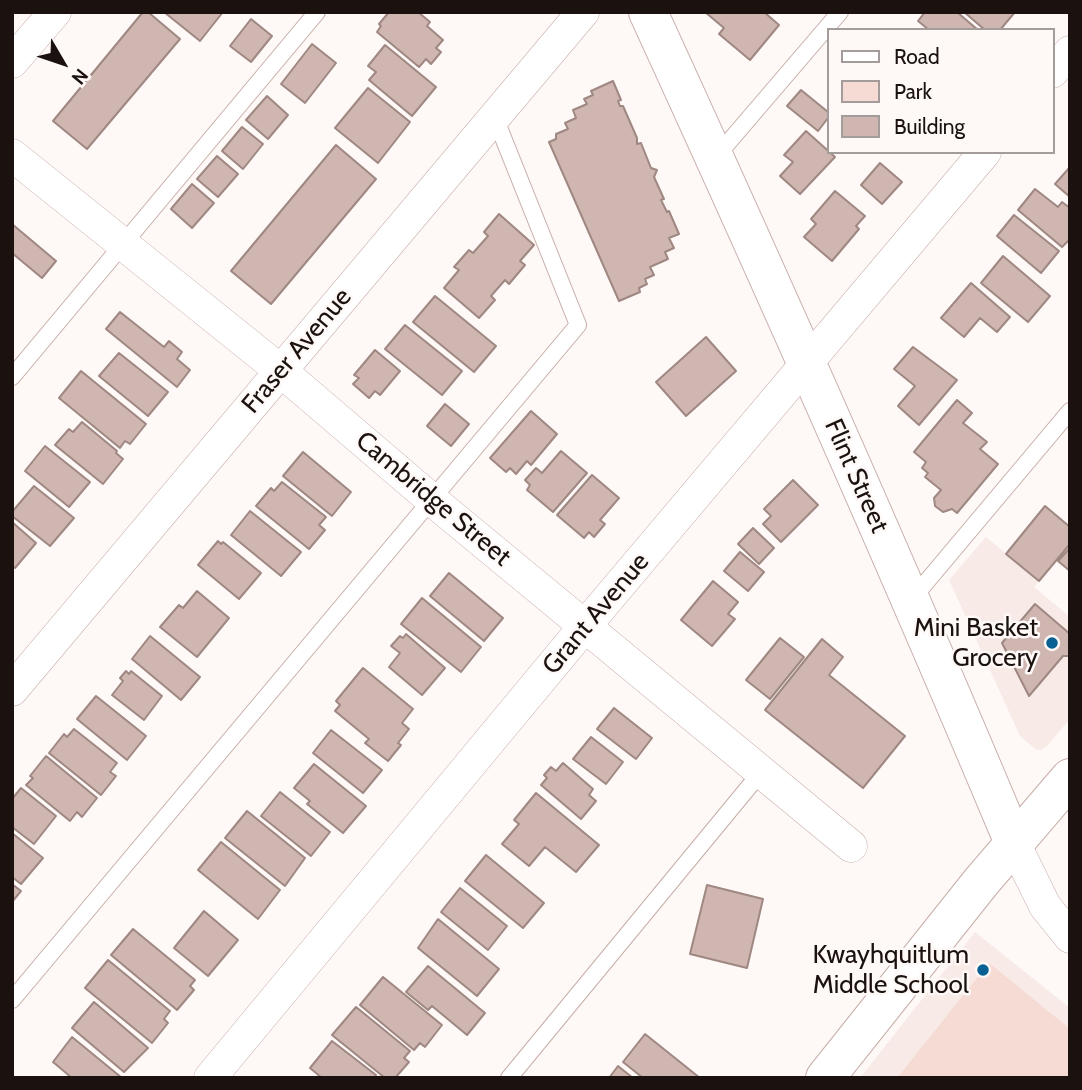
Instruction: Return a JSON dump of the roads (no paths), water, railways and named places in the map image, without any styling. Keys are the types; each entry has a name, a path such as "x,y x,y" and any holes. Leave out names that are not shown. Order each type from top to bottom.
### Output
{"street":[{"path":"12,62 55,12"},
{"name":"Fraser Avenue","path":"12,690 583,12"},
{"name":"Flint Street","path":"648,12 912,599 1014,843 1045,906 1070,937"},
{"path":"1054,70 1070,52"},
{"name":"Grant Avenue","path":"210,1078 585,626 983,154"},
{"name":"Cambridge Street","path":"12,155 281,371 432,500 851,846"},
{"path":"825,1078 1014,843 1070,778"}],"lane":[{"path":"12,377 317,12"},
{"path":"715,158 840,12"},
{"path":"12,1000 578,325 494,115"},
{"path":"912,599 1070,411"},
{"path":"509,1078 762,771"}],"place":[{"name":"Mini Basket Grocery","path":"1052,643"},
{"name":"Kwayhquitlum Middle School","path":"983,970"}]}
